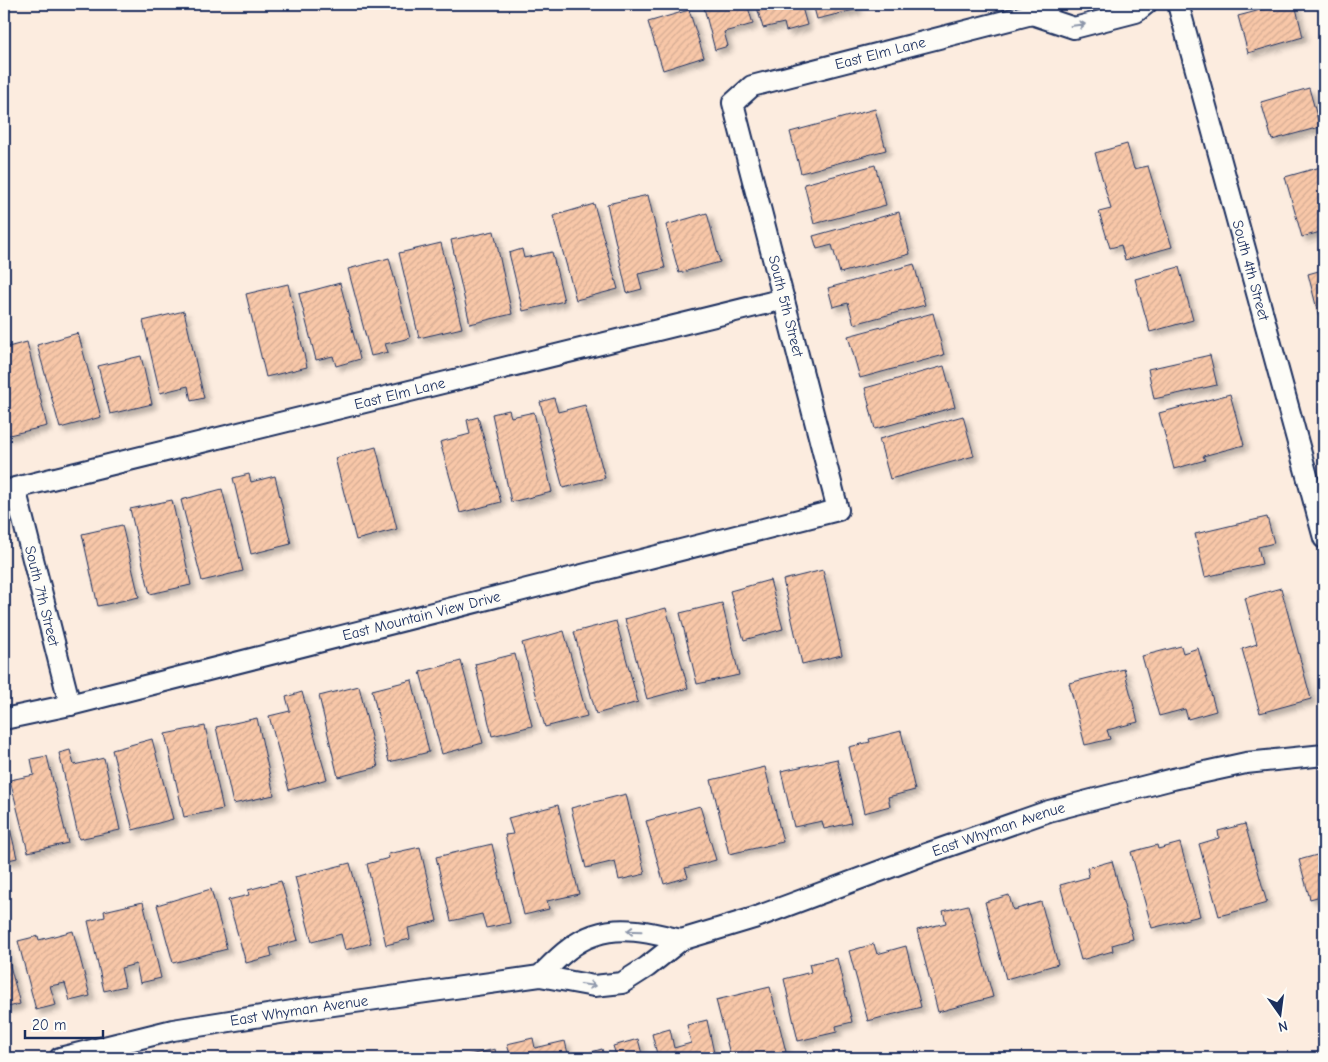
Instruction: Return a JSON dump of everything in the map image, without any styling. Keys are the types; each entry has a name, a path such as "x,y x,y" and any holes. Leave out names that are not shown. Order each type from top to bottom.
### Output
{"street":[{"name":"East Elm Lane","path":"733,103 752,86 1032,14 1051,4"},
{"path":"1032,14 1074,28 1136,12 1146,4"},
{"name":"South 4th Street","path":"1178,4 1324,538"},
{"name":"South 5th Street","path":"733,103 838,510"},
{"name":"East Elm Lane","path":"15,488 784,299"},
{"name":"South 7th Street","path":"15,488 70,705"},
{"name":"East Mountain View Drive","path":"4,719 70,705 838,510"},
{"name":"East Whyman Avenue","path":"60,1058 129,1040 192,1027 305,1008 540,976 594,986 622,983 647,968 681,940 754,918 926,854 1049,811 1173,779 1246,763 1324,755"},
{"path":"540,976 569,948 593,935 615,930 644,931 681,940"}],"building":[{"path":"703,4 747,4 753,24 724,32 728,46 715,50"},
{"path":"756,4 801,4 807,25 786,31 784,23 763,28"},
{"path":"813,4 856,4 858,9 817,19"},
{"path":"1283,4 1295,4 1303,37 1248,53 1238,16"},
{"path":"689,10 704,57 663,70 648,22"},
{"path":"1309,88 1320,127 1272,140 1261,102"},
{"path":"875,109 886,150 801,173 790,132"},
{"path":"1127,144 1134,169 1148,166 1172,247 1125,260 1121,245 1110,248 1099,212 1111,209 1095,153"},
{"path":"875,165 886,205 814,224 804,184"},
{"path":"1324,166 1324,231 1302,237 1285,177"},
{"path":"648,195 665,268 638,274 642,289 627,293 607,204"},
{"path":"594,204 618,289 576,300 553,216"},
{"path":"899,212 910,254 840,273 832,245 817,249 813,236"},
{"path":"707,213 720,262 679,273 666,225"},
{"path":"494,231 512,314 470,324 451,240"},
{"path":"441,243 462,328 419,338 399,253"},
{"path":"522,249 524,258 552,252 564,301 523,311 509,253"},
{"path":"389,258 410,338 385,344 388,352 371,356 348,269"},
{"path":"1324,258 1324,316 1319,317 1308,274 1322,270 1319,259"},
{"path":"914,264 925,305 854,324 848,303 833,307 828,288"},
{"path":"1179,267 1193,320 1150,332 1135,279"},
{"path":"340,283 360,359 336,366 333,356 316,360 299,294"},
{"path":"288,284 307,367 266,377 246,294"},
{"path":"184,311 204,398 191,401 188,386 160,393 143,321"},
{"path":"933,313 944,355 860,378 848,336"},
{"path":"78,333 101,417 60,428 37,345"},
{"path":"27,342 47,426 5,436 4,348"},
{"path":"1210,355 1217,385 1154,399 1148,369"},
{"path":"141,356 152,404 110,414 98,366"},
{"path":"944,366 955,407 875,429 865,388"},
{"path":"1230,394 1244,445 1203,456 1205,460 1174,469 1159,413"},
{"path":"554,398 558,412 585,405 605,478 563,488 540,402"},
{"path":"509,410 511,417 534,412 552,492 511,502 492,414"},
{"path":"963,416 974,456 890,479 879,439"},
{"path":"478,417 501,502 460,513 440,442 470,434 467,420"},
{"path":"376,447 397,529 356,540 335,458"},
{"path":"249,474 251,482 275,476 291,544 251,554 233,478"},
{"path":"222,489 243,571 202,581 181,500"},
{"path":"172,500 191,585 150,594 130,509"},
{"path":"1267,517 1274,543 1258,547 1262,564 1205,577 1195,534"},
{"path":"122,525 139,597 98,606 82,534"},
{"path":"823,570 842,655 802,664 783,580"},
{"path":"770,580 783,629 744,640 730,591"},
{"path":"1281,588 1311,699 1260,713 1242,649 1257,644 1245,598"},
{"path":"722,603 739,675 697,684 680,613"},
{"path":"666,608 688,688 647,699 625,619"},
{"path":"616,621 638,702 596,714 574,632"},
{"path":"564,631 587,716 545,727 522,643"},
{"path":"1181,646 1183,653 1198,648 1216,711 1188,719 1185,709 1159,716 1142,656"},
{"path":"515,654 532,726 492,736 475,664"},
{"path":"461,661 483,743 442,754 420,672"},
{"path":"1124,669 1138,722 1107,730 1110,739 1085,745 1069,683"},
{"path":"412,680 429,752 389,762 372,690"},
{"path":"359,686 378,767 338,777 319,696"},
{"path":"302,692 327,779 289,790 269,716 290,711 286,697"},
{"path":"257,718 274,795 233,804 216,727"},
{"path":"205,726 223,809 184,817 165,734"},
{"path":"901,731 915,790 888,797 890,806 864,813 849,747 870,742 869,739"},
{"path":"152,739 173,819 133,830 112,750"},
{"path":"70,750 74,765 104,758 120,830 79,839 59,753"},
{"path":"47,756 68,843 28,852 10,780 34,775 31,759"},
{"path":"837,759 851,823 824,829 822,821 794,827 781,771"},
{"path":"765,767 783,842 729,854 711,780"},
{"path":"626,794 645,874 619,880 615,861 586,868 571,808"},
{"path":"4,803 17,858 4,861"},
{"path":"558,805 579,894 547,901 549,909 524,915 505,835 513,834 508,818"},
{"path":"700,806 716,860 685,868 688,877 664,884 646,821"},
{"path":"1245,824 1267,903 1219,916 1199,844 1219,838 1218,831"},
{"path":"1180,843 1200,916 1152,928 1131,852 1157,845 1158,849"},
{"path":"492,844 510,923 486,928 482,914 451,921 436,857"},
{"path":"420,847 437,921 408,928 410,939 386,945 367,864 389,858 388,854"},
{"path":"1324,853 1324,895 1310,899 1299,860"},
{"path":"1112,861 1133,939 1112,945 1113,951 1081,960 1060,885 1089,877 1087,868"},
{"path":"350,863 371,943 345,950 341,934 312,942 295,877"},
{"path":"281,881 298,940 270,948 272,956 246,963 228,900 249,895 248,890"},
{"path":"211,889 227,949 173,963 157,905"},
{"path":"1009,895 1013,910 1041,902 1058,964 1006,979 985,902"},
{"path":"143,902 161,978 140,983 136,964 121,968 125,986 104,991 88,921 105,917 104,911"},
{"path":"968,905 993,997 938,1012 917,930 946,923 943,911"},
{"path":"73,931 90,996 70,1001 65,983 50,986 56,1005 36,1010 18,941 38,936 39,940"},
{"path":"4,942 20,1004 4,1008"},
{"path":"874,944 877,954 906,946 921,1007 868,1021 849,951"},
{"path":"837,958 852,1022 836,1026 837,1032 798,1041 784,979 811,972 809,964"},
{"path":"770,987 786,1052 758,1058 747,1058 747,1055 731,1058 716,1000"},
{"path":"707,1020 715,1058 658,1058 652,1034 670,1029 674,1048 691,1043 687,1025"},
{"path":"533,1038 535,1048 565,1041 569,1058 511,1058 507,1044"},
{"path":"638,1039 643,1058 617,1058 613,1046"},
{"path":"495,1049 497,1058 457,1058"},
{"path":"602,1049 605,1058 585,1058 584,1054"}]}
